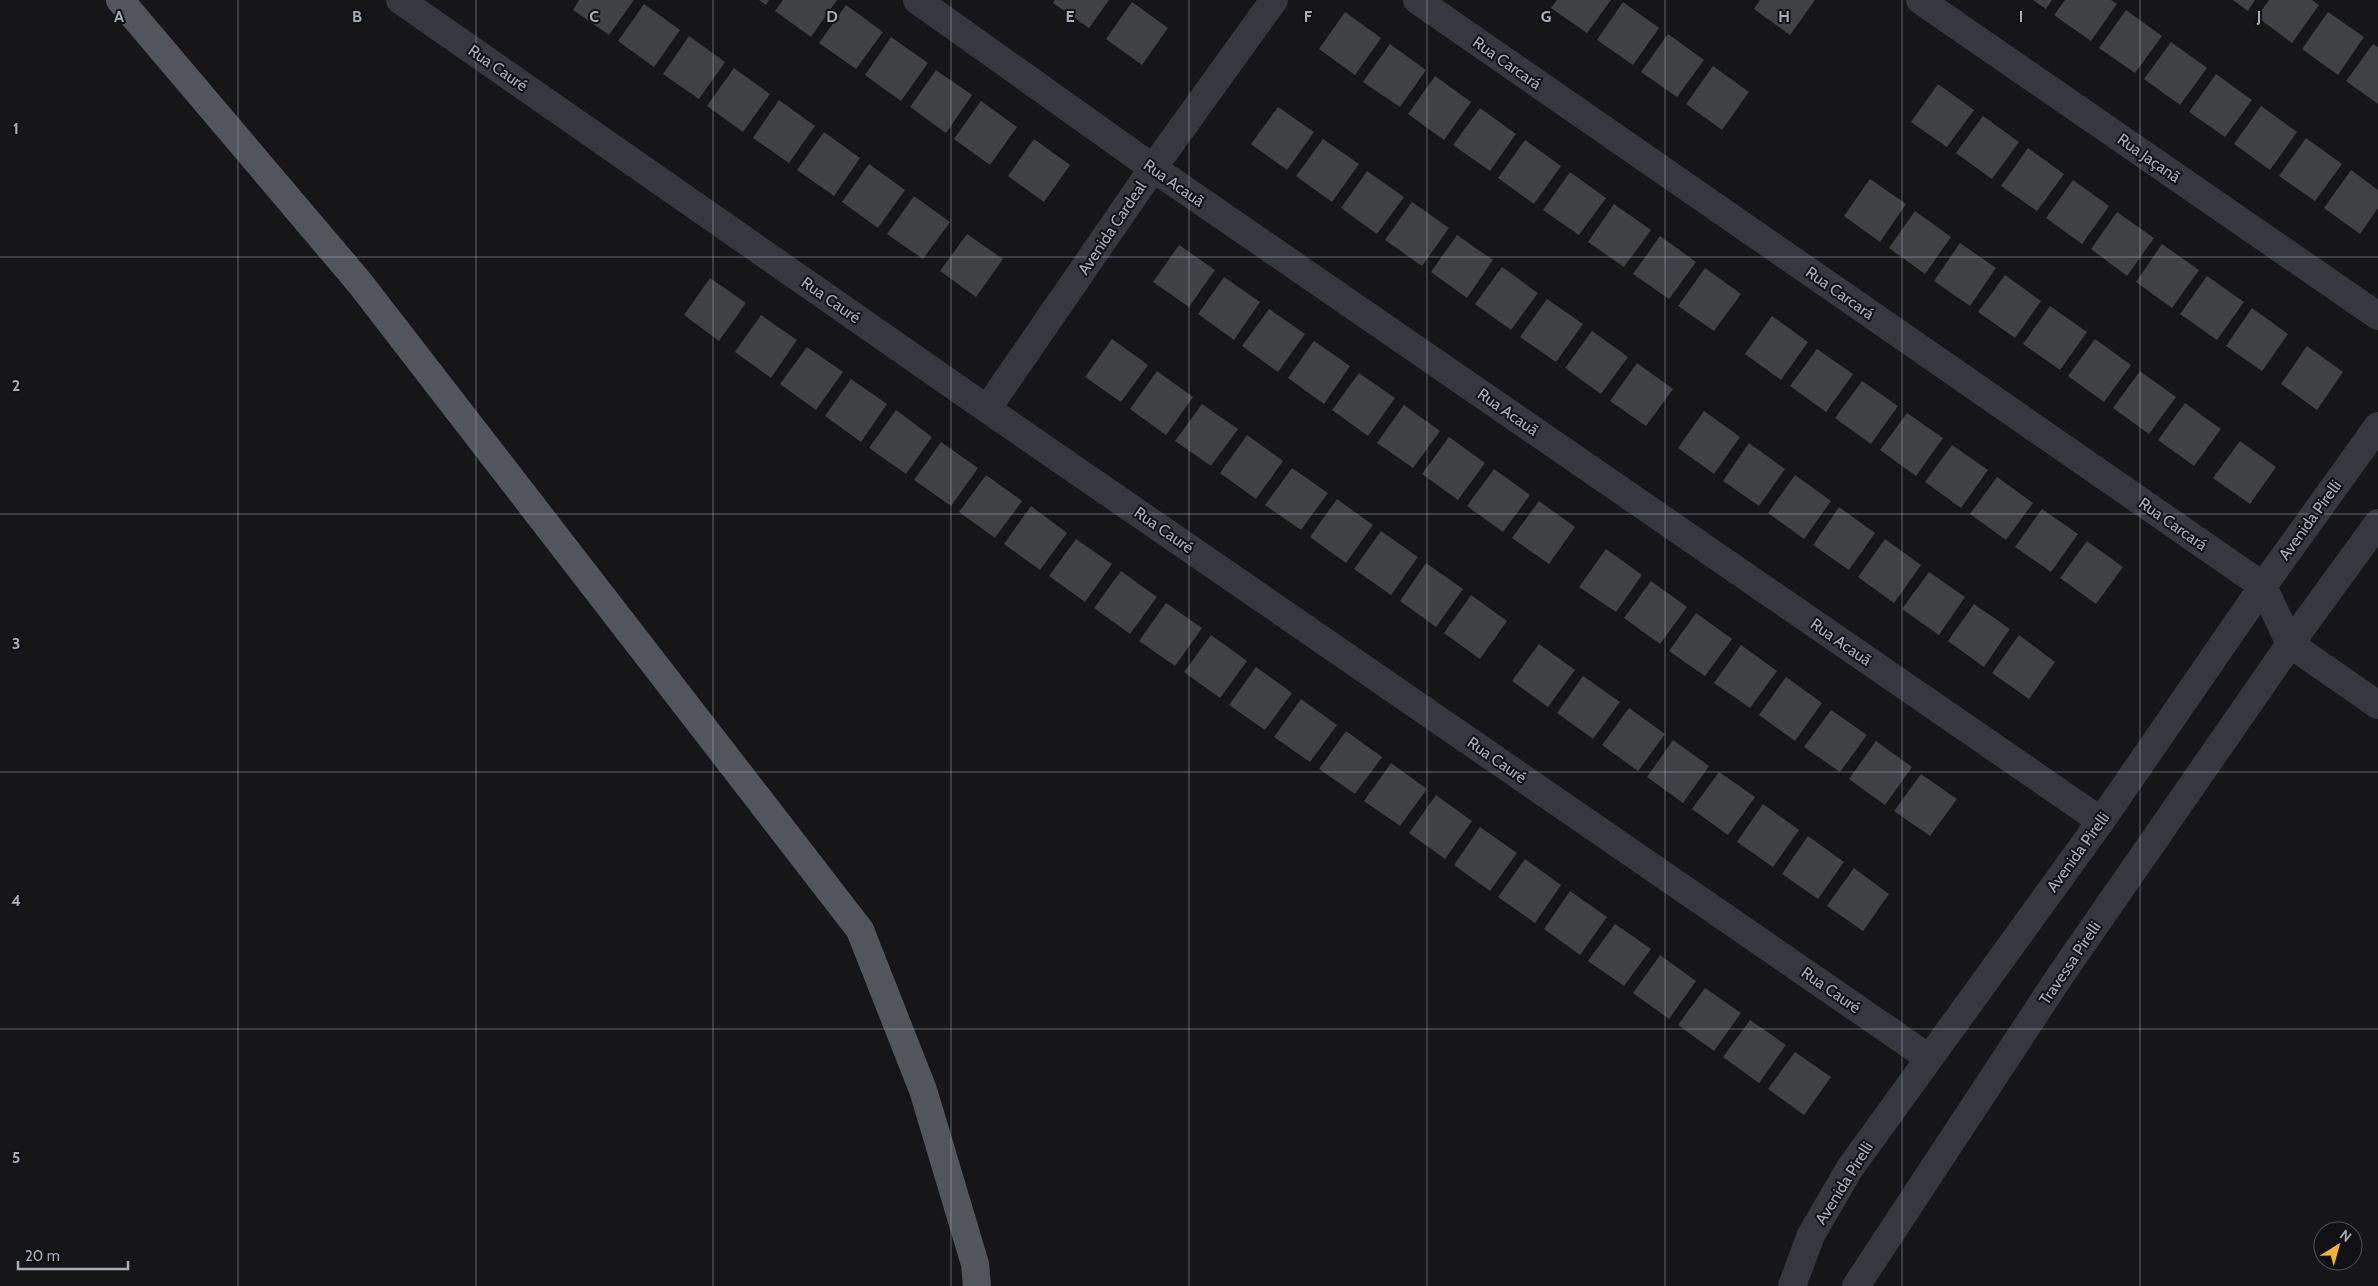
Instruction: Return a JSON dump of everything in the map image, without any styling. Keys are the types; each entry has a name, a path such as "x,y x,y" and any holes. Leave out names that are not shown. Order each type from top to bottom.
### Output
{"main road":[{"path":"120,0 359,282 860,930 923,1090 975,1264 977,1286"}],"street":[{"name":"Rua Cauré","path":"400,0 1929,1058"},
{"name":"Rua Acauã","path":"917,0 1152,168 2101,821"},
{"name":"Avenida Cardeal","path":"987,408 1152,168 1274,0"},
{"name":"Rua Carcará","path":"1417,0 2263,586"},
{"name":"Rua Jaçanã","path":"1920,0 2378,316"},
{"name":"Avenida Pirelli","path":"1792,1286 1811,1235 1850,1168 2101,821 2263,586 2378,426"},
{"path":"2290,644 2378,523"},
{"path":"2263,586 2290,644 2378,705"},
{"name":"Travessa Pirelli","path":"1856,1286 2062,973 2290,644"}],"building":[{"path":"579,0 634,0 609,35 573,10"},
{"path":"759,0 769,0 766,5"},
{"path":"783,0 837,0 811,37 775,11"},
{"path":"1055,0 1109,0 1089,28 1053,3"},
{"path":"1557,0 1611,0 1587,33 1551,8"},
{"path":"1760,0 1815,0 1790,35 1754,9"},
{"path":"2033,0 2052,0 2046,9"},
{"path":"2065,0 2111,0 2117,4 2091,41 2054,15"},
{"path":"2233,0 2255,0 2248,11"},
{"path":"2269,0 2312,0 2319,5 2292,43 2257,17"},
{"path":"1132,2 1168,28 1142,65 1106,39"},
{"path":"1623,2 1659,28 1633,65 1597,40"},
{"path":"644,4 680,30 654,67 618,41"},
{"path":"846,5 883,32 856,69 819,43"},
{"path":"2126,10 2162,36 2135,73 2099,48"},
{"path":"1345,12 1381,38 1355,75 1319,49"},
{"path":"2328,12 2364,37 2338,75 2302,49"},
{"path":"1668,34 1704,60 1677,97 1641,72"},
{"path":"689,36 725,62 699,99 663,74"},
{"path":"891,37 928,63 901,101 865,75"},
{"path":"2171,42 2207,68 2180,105 2144,79"},
{"path":"1390,44 1426,70 1400,107 1363,82"},
{"path":"2373,44 2378,47 2378,104 2346,81"},
{"path":"1713,66 1749,92 1722,130 1686,104"},
{"path":"734,68 770,94 743,132 707,106"},
{"path":"936,70 972,95 946,133 910,107"},
{"path":"2216,74 2252,100 2225,137 2189,112"},
{"path":"1435,76 1471,102 1444,140 1408,114"},
{"path":"1938,84 1974,110 1947,147 1911,122"},
{"path":"779,100 815,126 789,163 753,138"},
{"path":"981,101 1017,127 990,165 954,139"},
{"path":"2261,106 2297,132 2270,170 2234,144"},
{"path":"1278,107 1314,132 1287,170 1251,144"},
{"path":"1480,108 1516,134 1490,171 1453,145"},
{"path":"1983,116 2019,142 1992,179 1956,153"},
{"path":"824,132 860,158 834,196 797,170"},
{"path":"2306,138 2342,164 2315,201 2279,176"},
{"path":"1034,139 1070,165 1044,202 1008,176"},
{"path":"1323,139 1359,164 1332,202 1296,176"},
{"path":"1525,140 1561,166 1534,204 1498,178"},
{"path":"2028,148 2064,174 2037,211 2001,186"},
{"path":"869,164 905,190 878,228 842,202"},
{"path":"2351,170 2378,190 2378,208 2360,234 2324,208"},
{"path":"1367,171 1404,197 1377,234 1341,208"},
{"path":"1570,172 1606,198 1579,235 1543,210"},
{"path":"1870,179 1906,204 1880,242 1844,216"},
{"path":"2073,180 2109,206 2082,244 2046,218"},
{"path":"914,196 950,222 923,259 887,234"},
{"path":"1412,202 1449,228 1422,266 1385,240"},
{"path":"1614,204 1651,230 1624,267 1588,242"},
{"path":"1915,211 1951,237 1925,274 1889,248"},
{"path":"2117,212 2154,238 2127,276 2091,249"},
{"path":"967,234 1003,259 976,297 940,271"},
{"path":"1457,235 1493,260 1467,298 1431,272"},
{"path":"1660,236 1696,262 1669,299 1633,274"},
{"path":"1960,243 1996,268 1970,306 1934,281"},
{"path":"2162,244 2199,270 2172,308 2136,282"},
{"path":"1179,245 1215,270 1189,307 1153,282"},
{"path":"1502,267 1538,293 1511,330 1475,304"},
{"path":"1705,268 1741,294 1714,331 1678,306"},
{"path":"2005,275 2041,301 2015,338 1978,312"},
{"path":"2207,276 2244,302 2217,340 2180,314"},
{"path":"1224,277 1260,302 1234,340 1198,314"},
{"path":"710,278 746,303 719,341 684,315"},
{"path":"1547,299 1583,324 1556,362 1520,337"},
{"path":"2050,306 2087,332 2060,370 2023,344"},
{"path":"2252,308 2288,334 2262,371 2226,346"},
{"path":"1269,309 1305,334 1278,372 1242,346"},
{"path":"761,315 797,340 771,378 735,352"},
{"path":"1772,316 1808,342 1781,380 1745,354"},
{"path":"1592,331 1628,357 1601,394 1565,368"},
{"path":"1112,339 1148,365 1121,402 1085,377"},
{"path":"2095,339 2131,365 2104,402 2068,376"},
{"path":"1314,341 1350,366 1324,404 1288,378"},
{"path":"2307,346 2343,372 2317,410 2281,384"},
{"path":"807,347 843,372 816,410 780,384"},
{"path":"1817,349 1853,374 1826,412 1790,386"},
{"path":"1637,363 1673,389 1646,426 1610,401"},
{"path":"1157,371 1193,397 1166,435 1130,409"},
{"path":"2140,371 2176,397 2149,434 2113,408"},
{"path":"1359,373 1395,398 1368,436 1332,410"},
{"path":"851,379 887,404 861,442 825,416"},
{"path":"1862,381 1898,406 1871,444 1835,418"},
{"path":"2185,403 2221,429 2194,466 2158,440"},
{"path":"1202,404 1238,429 1211,466 1175,441"},
{"path":"1404,405 1440,431 1413,468 1377,443"},
{"path":"896,410 932,437 906,474 869,448"},
{"path":"1704,411 1740,437 1714,474 1678,448"},
{"path":"1907,413 1943,438 1916,476 1880,450"},
{"path":"1247,435 1283,461 1256,499 1220,473"},
{"path":"1449,437 1485,463 1458,500 1422,474"},
{"path":"2240,441 2276,467 2250,504 2213,478"},
{"path":"941,442 978,468 951,506 914,480"},
{"path":"1749,443 1785,469 1759,506 1723,481"},
{"path":"1952,445 1988,470 1961,508 1925,482"},
{"path":"1292,468 1328,493 1301,530 1265,505"},
{"path":"1494,469 1530,495 1503,532 1467,506"},
{"path":"986,475 1022,501 995,538 959,512"},
{"path":"1795,475 1831,501 1804,539 1768,513"},
{"path":"1997,477 2033,503 2006,540 1970,514"},
{"path":"1337,499 1373,525 1346,563 1310,537"},
{"path":"1539,501 1575,527 1549,564 1512,538"},
{"path":"1031,506 1067,533 1040,570 1004,544"},
{"path":"1839,507 1875,533 1849,570 1813,545"},
{"path":"2042,509 2078,534 2051,572 2015,547"},
{"path":"1381,531 1418,557 1391,595 1354,569"},
{"path":"1076,539 1112,564 1085,602 1049,576"},
{"path":"1885,539 1921,565 1894,603 1858,577"},
{"path":"2087,541 2123,567 2096,604 2060,578"},
{"path":"1606,549 1642,575 1616,612 1579,587"},
{"path":"1426,563 1463,589 1436,627 1400,601"},
{"path":"1121,571 1157,597 1130,634 1094,608"},
{"path":"1929,572 1965,597 1939,635 1902,609"},
{"path":"1651,581 1687,607 1660,644 1624,618"},
{"path":"1471,595 1507,621 1480,659 1444,633"},
{"path":"1166,603 1202,628 1175,666 1139,641"},
{"path":"1974,604 2010,629 1984,667 1948,641"},
{"path":"1696,613 1732,639 1705,676 1669,651"},
{"path":"1211,635 1247,661 1220,698 1184,672"},
{"path":"2019,635 2055,662 2029,699 1992,673"},
{"path":"1539,644 1575,670 1548,707 1512,681"},
{"path":"1741,645 1777,671 1750,708 1714,683"},
{"path":"1256,667 1292,693 1265,730 1229,705"},
{"path":"1583,676 1620,702 1593,739 1557,713"},
{"path":"1786,677 1822,703 1795,741 1759,715"},
{"path":"1301,699 1337,725 1310,762 1274,737"},
{"path":"1629,708 1665,734 1638,771 1602,745"},
{"path":"1831,710 1867,735 1840,772 1804,747"},
{"path":"1346,731 1382,757 1355,794 1319,769"},
{"path":"1673,740 1709,766 1683,803 1647,777"},
{"path":"1876,741 1912,767 1885,805 1849,779"},
{"path":"1391,763 1427,789 1400,826 1364,801"},
{"path":"1719,772 1755,797 1728,835 1692,809"},
{"path":"1921,774 1957,799 1930,836 1894,811"},
{"path":"1436,795 1472,821 1445,859 1409,833"},
{"path":"1763,804 1799,830 1773,867 1737,842"},
{"path":"1480,827 1517,853 1490,891 1454,865"},
{"path":"1808,836 1844,862 1818,899 1782,874"},
{"path":"1525,859 1561,885 1535,923 1498,897"},
{"path":"1854,868 1889,894 1863,931 1827,906"},
{"path":"1570,891 1607,917 1580,955 1544,929"},
{"path":"1615,924 1651,949 1624,986 1588,961"},
{"path":"1660,955 1696,981 1669,1019 1633,993"},
{"path":"1705,988 1741,1013 1714,1051 1678,1025"},
{"path":"1750,1020 1786,1045 1759,1083 1723,1057"},
{"path":"1795,1052 1831,1077 1804,1115 1768,1089"}]}
